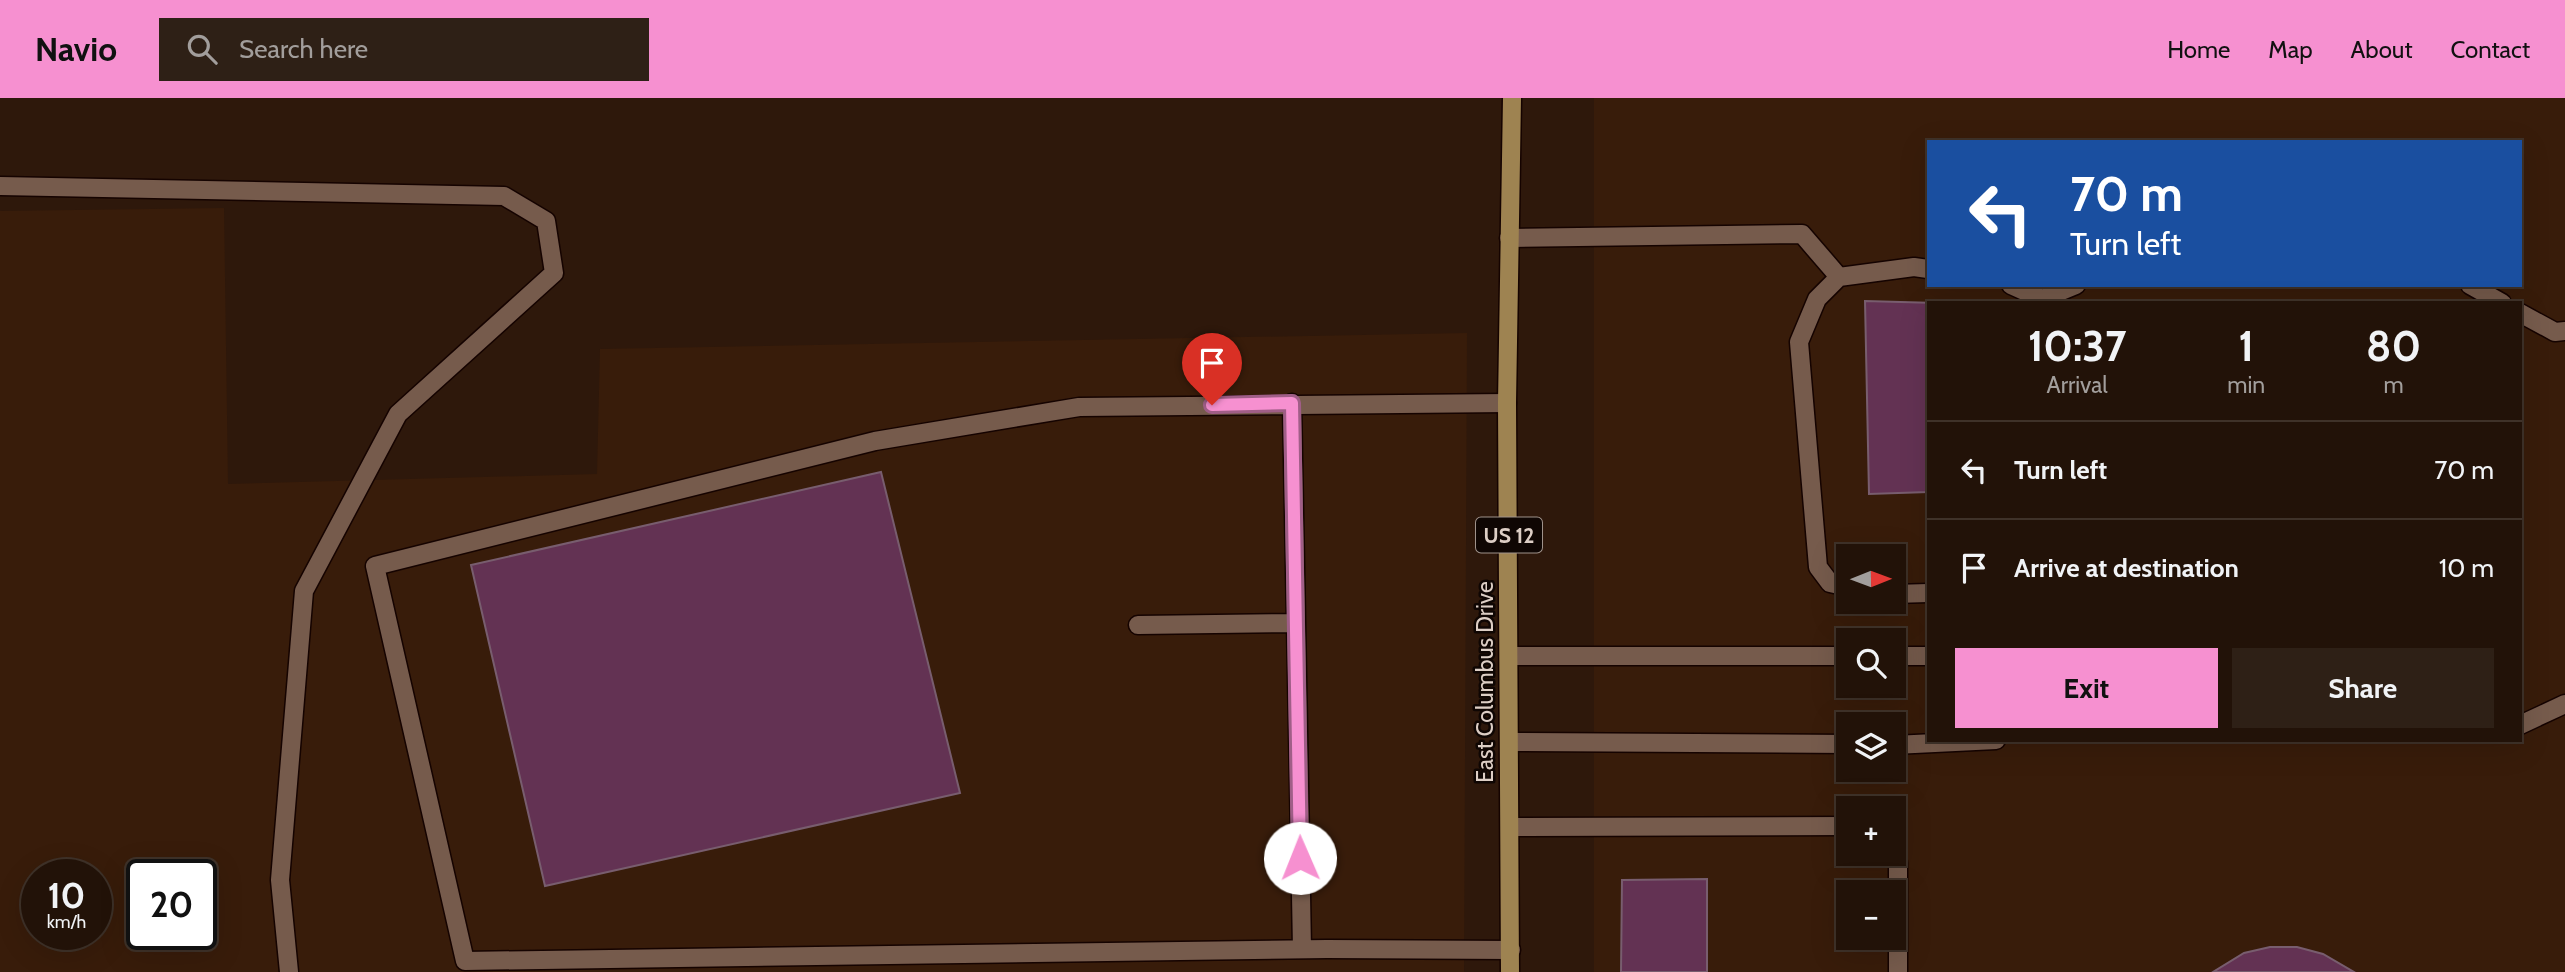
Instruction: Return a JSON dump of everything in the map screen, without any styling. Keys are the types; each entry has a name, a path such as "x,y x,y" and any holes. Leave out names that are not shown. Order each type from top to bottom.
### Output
{"main road":[{"name":"East Columbus Drive","path":"1510,972 1511,656 1507,403 1512,98"}],"lane":[{"path":"0,186 503,196 546,221 554,273 398,414 304,591 280,880 289,972"},
{"path":"1509,238 1802,234 1839,277"},
{"path":"1836,584 1830,583 1818,567 1799,342 1817,299 1839,277 1914,267 1927,269"},
{"path":"2015,287 2041,301 2072,287"},
{"path":"2474,287 2498,301"},
{"path":"2522,314 2555,332 2565,331"},
{"path":"1292,403 1302,949"},
{"path":"1507,403 1079,407 875,441 375,566 465,961 1302,949 1511,950"},
{"path":"1906,594 1927,593"},
{"path":"1138,625 1296,623"},
{"path":"1511,656 1836,656"},
{"path":"1906,656 1927,656"},
{"path":"2522,724 2565,704"},
{"path":"1510,742 1836,744"},
{"path":"1906,744 1955,742"},
{"path":"1510,827 1836,826"},
{"path":"1898,866 1898,972"}],"shaded area":[{"path":"1594,98 2565,98 2565,972 1594,972"},
{"path":"224,208 228,484 597,474 600,349 1467,333 1464,972 0,972 0,211"}],"building":[{"path":"1865,301 1927,303 1927,492 1869,494"},
{"path":"881,472 960,793 545,886 471,565"},
{"path":"1707,879 1707,972 1621,972 1622,880"},
{"path":"2270,947 2297,947 2323,954 2354,972 2213,972 2244,953"}],"route":[{"path":"1212,405 1292,403 1300,858"}]}
